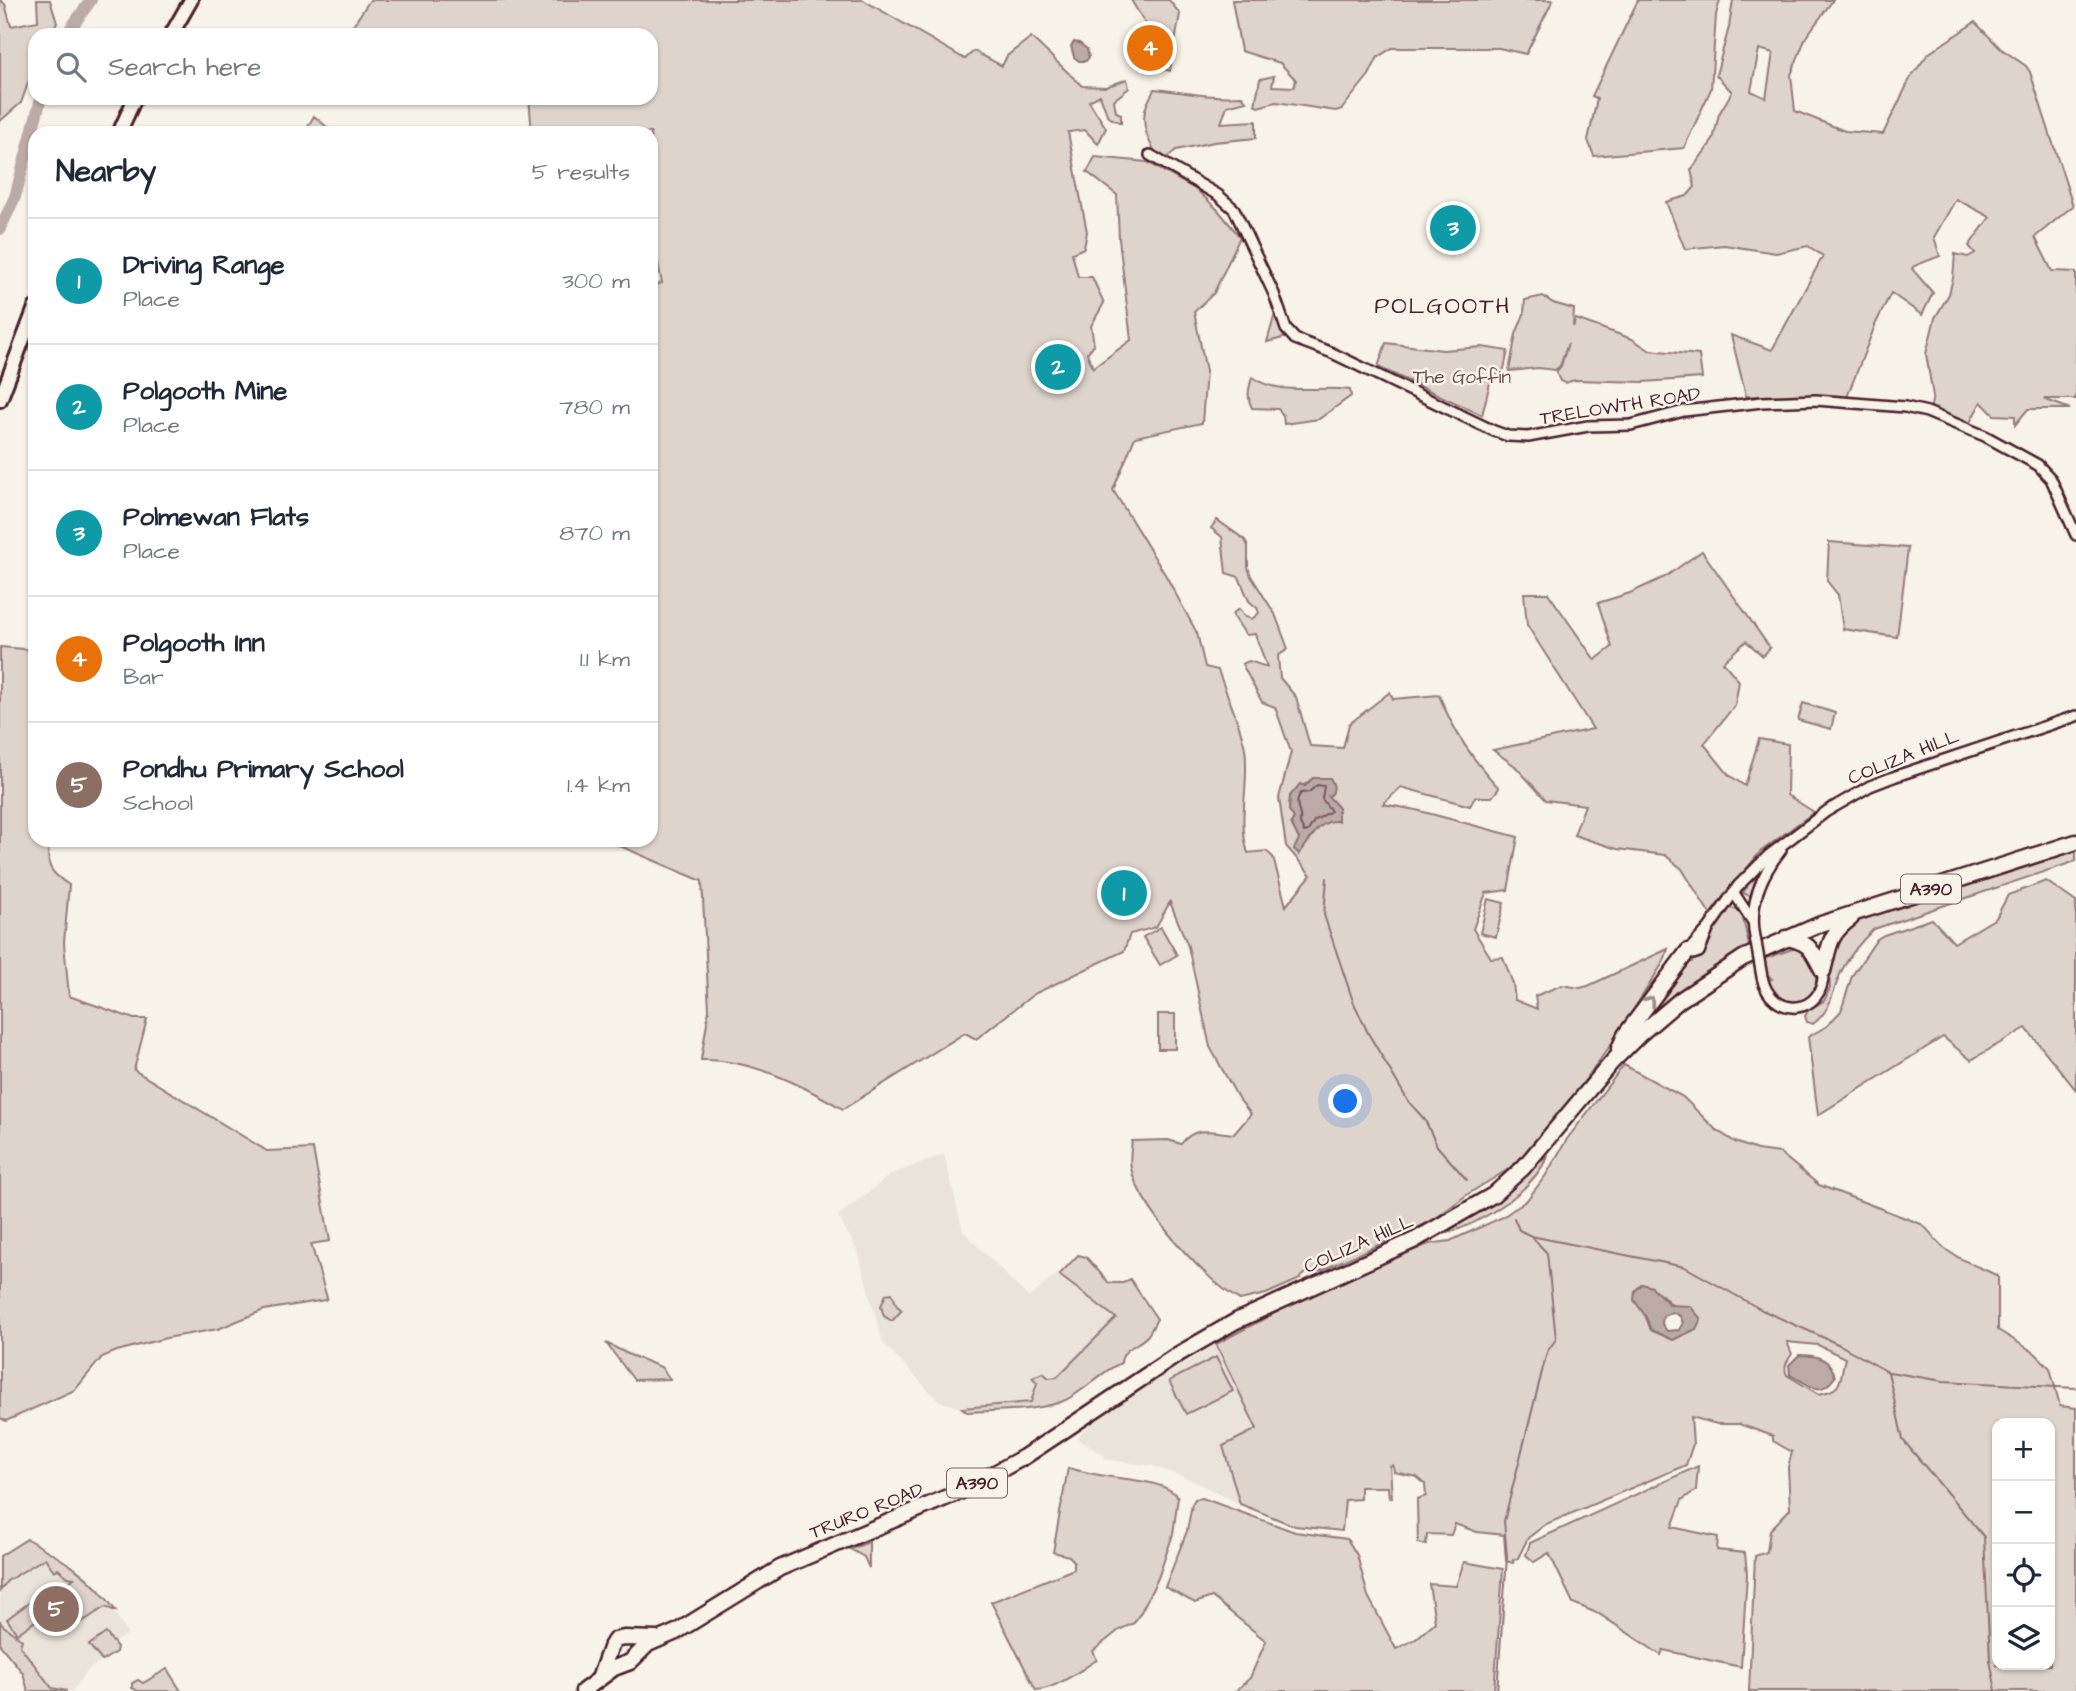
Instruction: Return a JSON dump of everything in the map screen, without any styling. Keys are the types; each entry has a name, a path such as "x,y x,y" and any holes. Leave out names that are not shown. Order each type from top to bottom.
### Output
{"highway":[{"name":"A390","path":"1620,1054 1654,1022 1698,987 1743,958 1821,924 2076,842"},
{"path":"1823,971 1830,940 1838,929 1858,913"},
{"path":"1786,939 1800,941 1811,947 1823,971"},
{"path":"1620,1054 1625,1035 1688,951"},
{"name":"COLIZA HILL","path":"1121,1394 1177,1355 1236,1321 1415,1240 1493,1195 1523,1168 1620,1054"},
{"name":"TRURO ROAD","path":"583,1691 661,1638 676,1632 780,1568 829,1545 928,1507 987,1478 1121,1394"},
{"name":"TRURO ROAD","path":"629,1639 661,1638"},
{"path":"597,1681 615,1640 629,1639 635,1646 629,1659 615,1661 610,1652"}],"main road":[{"path":"174,28 191,0"},
{"path":"122,126 132,105"},
{"path":"0,400 28,326"}],"street":[{"name":"TRELOWTH ROAD","path":"1150,155 1219,195 1234,209 1291,336 1494,431 1508,436 1528,436 1588,426 1632,425 1684,411 1762,402 1816,400 1905,407 1927,412 1985,436 2038,465 2051,479 2076,535"},
{"name":"COLIZA HILL","path":"1688,951 1693,954 1699,952 1709,928 1757,865 1818,817 1870,786 1926,764 2076,716"},
{"path":"1783,845 1762,878 1752,905 1766,992 1772,1000 1785,1006 1796,1007 1808,1003 1818,996 1823,985 1823,971"},
{"path":"1734,893 1752,905"}],"shaded area":[{"path":"944,1154 963,1231 1029,1298 1057,1273 1116,1318 1056,1377 1033,1378 1037,1383 1031,1402 962,1408 939,1401 883,1343 858,1252 838,1216 890,1175"},
{"path":"1216,1344 1257,1429 1223,1446 1240,1504 1191,1480 1153,1466 1104,1459 1105,1456 1078,1439 1080,1434 1111,1407"},
{"path":"27,1539 82,1572 100,1589 128,1634 115,1642 116,1652 88,1670 72,1691 51,1691 0,1629 0,1556"}],"green space":[{"path":"0,0 5,4 11,26 38,21 37,0 50,0 57,23 54,28 28,28 28,83 21,103 0,121"},
{"path":"370,0 863,0 965,59 974,51 1002,66 1007,56 1031,37 1082,86 1106,87 1127,79 1129,88 1114,100 1116,112 1121,114 1121,123 1108,117 1100,95 1089,101 1106,128 1098,144 1085,130 1068,132 1087,232 1084,248 1072,253 1078,277 1092,277 1104,303 1091,326 1094,345 1087,353 1093,368 1131,340 1119,239 1117,195 1087,172 1095,157 1147,162 1198,191 1240,237 1214,293 1194,312 1206,371 1202,423 1135,437 1113,490 1166,576 1197,633 1205,667 1218,670 1237,719 1245,749 1244,827 1248,853 1266,851 1273,857 1286,906 1311,875 1286,846 1279,798 1291,752 1275,707 1262,702 1242,664 1249,661 1267,667 1255,634 1246,635 1232,614 1239,609 1245,617 1252,619 1259,613 1249,601 1239,577 1226,573 1222,537 1211,528 1217,520 1245,540 1248,546 1251,576 1275,614 1288,649 1278,656 1280,678 1296,697 1310,746 1343,748 1349,724 1390,692 1393,699 1439,695 1464,744 1499,788 1492,797 1475,797 1470,806 1401,787 1383,804 1518,837 1508,890 1486,893 1473,929 1491,958 1503,957 1513,984 1515,1000 1537,1009 1535,996 1562,985 1580,988 1588,986 1668,949 1664,961 1615,1039 1533,1148 1507,1170 1432,1221 1320,1271 1306,1273 1298,1280 1266,1294 1240,1300 1226,1291 1175,1242 1146,1202 1130,1165 1132,1141 1168,1140 1181,1144 1198,1132 1234,1134 1251,1114 1238,1098 1210,1047 1188,946 1170,902 1156,927 1130,934 1124,951 1034,994 976,1039 965,1033 843,1109 792,1082 757,1068 701,1060 709,1010 702,881 622,847 658,847 658,284 662,283 658,263 658,126 531,126 530,105 658,105 658,28 351,28","holes":["1313,778 1330,779 1330,820 1319,827 1299,854 1299,839 1291,823 1294,818 1289,810 1290,796"]},
{"path":"1131,0 1169,0 1180,14 1170,71 1163,69 1155,30 1147,26"},
{"path":"1232,0 1553,0 1526,54 1499,48 1392,48 1378,57 1369,75 1342,109 1336,111 1276,102 1258,107 1255,105 1260,79 1274,76 1272,86 1294,87 1296,80 1280,63 1241,51"},
{"path":"1638,0 1720,0 1716,15 1711,89 1684,148 1594,156 1588,140 1597,99 1592,96"},
{"path":"1733,0 1833,0 1806,37 1791,75 1795,111 1845,131 1883,134 1911,77 1928,54 1975,22 2000,48 2026,66 2073,206 2035,237 2052,271 2076,272 2076,399 2044,399 2070,409 2028,409 2015,425 2015,416 1994,415 1981,402 1968,426 1930,410 1933,396 1926,354 1935,318 1949,294 1955,254 1968,257 1975,253 1969,246 1990,217 1956,199 1934,237 1940,256 1912,269 1933,293 1922,315 1891,293 1876,323 1847,397 1746,396 1731,335 1772,350 1823,256 1808,246 1776,253 1724,245 1685,249 1666,202 1687,196 1695,187 1691,170 1713,140 1719,114 1732,92 1716,75","holes":["1759,49 1773,53 1766,98 1751,91"]},
{"path":"1154,89 1242,96 1246,101 1227,106 1221,123 1256,121 1256,138 1214,142 1176,150 1164,161 1150,142 1145,127 1145,111"},
{"path":"314,116 326,126 308,126"},
{"path":"1543,296 1553,303 1574,309 1573,327 1576,319 1632,339 1649,350 1699,355 1702,378 1643,382 1575,380 1565,383 1560,381 1556,372 1561,366 1568,343 1560,366 1555,370 1538,368 1509,371 1516,334 1524,314 1525,300"},
{"path":"1278,303 1291,336 1267,342"},
{"name":"The Goffin","path":"1386,343 1443,350 1482,347 1508,351 1504,369 1491,379 1482,415 1378,367"},
{"path":"1252,377 1263,383 1287,389 1350,390 1351,396 1319,419 1284,424 1283,415 1278,409 1252,408 1249,389"},
{"path":"1829,542 1908,548 1897,637 1843,629 1838,595 1827,581"},
{"path":"1702,551 1770,648 1763,656 1746,641 1723,662 1739,681 1735,705 1704,744 1729,775 1745,786 1759,739 1788,744 1787,795 1814,812 1760,852 1710,914 1682,869 1665,855 1617,849 1574,835 1585,805 1546,800 1515,766 1493,750 1593,729 1527,625 1524,593 1548,593 1595,660 1612,647 1598,603 1630,593 1665,577"},
{"path":"0,647 28,649 28,847 49,847 50,867 69,885 64,943 69,996 134,1019 147,1019 134,1070 267,1151 313,1149 330,1241 311,1244 327,1298 325,1300 264,1310 218,1329 166,1338 117,1351 102,1357 75,1390 6,1421 0,1418"},
{"path":"1803,703 1835,713 1831,729 1798,720"},
{"path":"2076,848 2076,861 1874,929 1845,964 1824,1013 1813,1024 1807,1022 1805,1016 1809,1009 1824,1001 1830,988 1828,957 1848,924"},
{"path":"1772,855 1752,897 1743,893 1754,874"},
{"path":"2046,881 2076,902 2076,1090 2026,1028 1971,1060 1943,1037 1818,1115 1808,1037 1827,1026 1841,1011 1852,976 1877,939 1932,919 1954,943 1996,918 2008,895"},
{"path":"1488,899 1504,903 1496,937 1480,933"},
{"path":"1729,908 1741,910 1750,950 1627,1038 1681,972 1682,966 1692,962"},
{"path":"1161,927 1177,955 1160,965 1143,937"},
{"path":"1795,948 1808,957 1816,979 1809,997 1791,1003 1772,993 1766,982 1772,979 1767,974 1764,959"},
{"path":"1158,1014 1175,1014 1175,1049 1158,1049"},
{"path":"1624,1065 1683,1097 1715,1129 1735,1142 1757,1150 1780,1153 1819,1185 1921,1224 1950,1253 1998,1276 1998,1330 2035,1353 2050,1368 2060,1406 2076,1408 2076,1691 1749,1691 1755,1556 1767,1552 1770,1530 1790,1509 1788,1467 1792,1452 1773,1441 1773,1436 1739,1424 1717,1424 1691,1417 1693,1444 1686,1465 1546,1524 1528,1538 1513,1563 1506,1561 1504,1535 1477,1532 1455,1524 1451,1535 1427,1534 1426,1545 1418,1543 1417,1499 1426,1496 1425,1484 1417,1477 1394,1472 1393,1465 1390,1466 1392,1498 1389,1498 1388,1487 1360,1487 1360,1499 1345,1500 1342,1531 1295,1526 1240,1504 1223,1446 1257,1429 1216,1344 1326,1286 1429,1244 1450,1241 1503,1217 1527,1200 1546,1175 1567,1139","holes":["1662,1295 1696,1329 1673,1340 1651,1330 1646,1317","1787,1342 1818,1345 1845,1358 1837,1387 1818,1394 1787,1375 1787,1362 1792,1354"]},
{"path":"1548,1155 1531,1181 1504,1204 1474,1222 1444,1234 1502,1197"},
{"path":"1078,1255 1086,1257 1109,1283 1123,1283 1130,1279 1157,1319 1148,1335 1124,1353 1121,1363 1061,1402 1026,1409 967,1412 962,1408 1031,1402 1037,1383 1032,1377 1043,1373 1049,1378 1057,1377 1116,1318 1059,1275"},
{"path":"892,1293 897,1306 902,1310 892,1321 884,1316 881,1306 886,1294"},
{"path":"606,1343 661,1367 670,1379 634,1380"},
{"path":"1216,1357 1233,1391 1186,1414 1169,1381"},
{"path":"1698,1466 1696,1490 1682,1500 1672,1527 1718,1537 1717,1550 1745,1553 1747,1574 1741,1667 1663,1650 1661,1655 1599,1614 1573,1603 1549,1553 1534,1562 1526,1555 1530,1543"},
{"path":"1068,1468 1154,1484 1172,1491 1178,1497 1173,1534 1158,1578 1134,1623 1119,1630 1093,1651 1097,1660 1060,1683 1036,1690 991,1602 1074,1569 1074,1561 1069,1556 1053,1552"},
{"path":"1202,1498 1295,1532 1347,1539 1357,1555 1368,1596 1396,1649 1416,1639 1435,1622 1429,1584 1456,1586 1464,1562 1503,1569 1494,1691 1236,1691 1250,1678 1266,1641 1212,1597 1195,1603 1165,1587 1187,1531 1192,1504 1195,1499"},
{"path":"27,1539 76,1569 116,1611 105,1607 82,1622 79,1618 74,1621 68,1612 74,1608 67,1598 71,1596 69,1594 43,1610 45,1614 17,1634 7,1619 34,1599 35,1591 63,1586 74,1578 58,1569 54,1571 45,1558 7,1581 0,1591 0,1556"},
{"path":"869,1542 869,1568 864,1557 850,1549"},
{"path":"0,1620 1,1624 22,1640 20,1646 52,1688 67,1691 28,1691 23,1673 0,1645"},
{"path":"106,1633 117,1647 116,1652 102,1661 89,1645"},
{"path":"167,1669 181,1691 138,1691 132,1688 132,1683 138,1680 143,1683"}],"water":[{"path":"1074,42 1087,49 1089,57 1086,61 1079,61 1074,57 1071,46"},
{"path":"1313,778 1330,778 1334,790 1328,796 1338,807 1338,821 1325,823 1320,827 1299,854 1294,849 1299,839 1291,823 1294,818 1289,810 1290,796 1300,784 1305,786"},
{"path":"1642,1284 1652,1287 1670,1305 1690,1306 1701,1319 1696,1329 1673,1340 1651,1330 1634,1300 1635,1291","holes":["1672,1312 1680,1316 1683,1323 1679,1330 1667,1331 1662,1324 1663,1316"]},
{"path":"1799,1355 1822,1359 1830,1366 1835,1377 1824,1387 1814,1388 1790,1375 1789,1365"}],"waterway":[{"path":"71,28 91,0"},
{"path":"34,126 39,105"},
{"path":"0,229 15,197 28,148"},
{"path":"1327,878 1324,915 1353,1001 1368,1033 1408,1101 1425,1120 1437,1146 1467,1180"},
{"path":"1497,1691 1507,1557 1504,1521 1547,1352 1556,1339 1547,1253 1531,1236 1519,1230 1514,1218"},
{"path":"1531,1236 1685,1267 1762,1310 1840,1345 1888,1372 1903,1440 1984,1537 1990,1660 1996,1691"},
{"path":"1889,1372 1943,1381 2076,1388"}],"place":[{"name":"Polgooth Inn","path":"1150,48"},
{"name":"Polmewan Flats","path":"1453,228"},
{"name":"Polgooth Mine","path":"1058,367"},
{"name":"Driving Range","path":"1124,893"},
{"name":"Pondhu Primary School","path":"56,1609"}],"district":[{"name":"POLGOOTH","path":"1443,305"}]}
